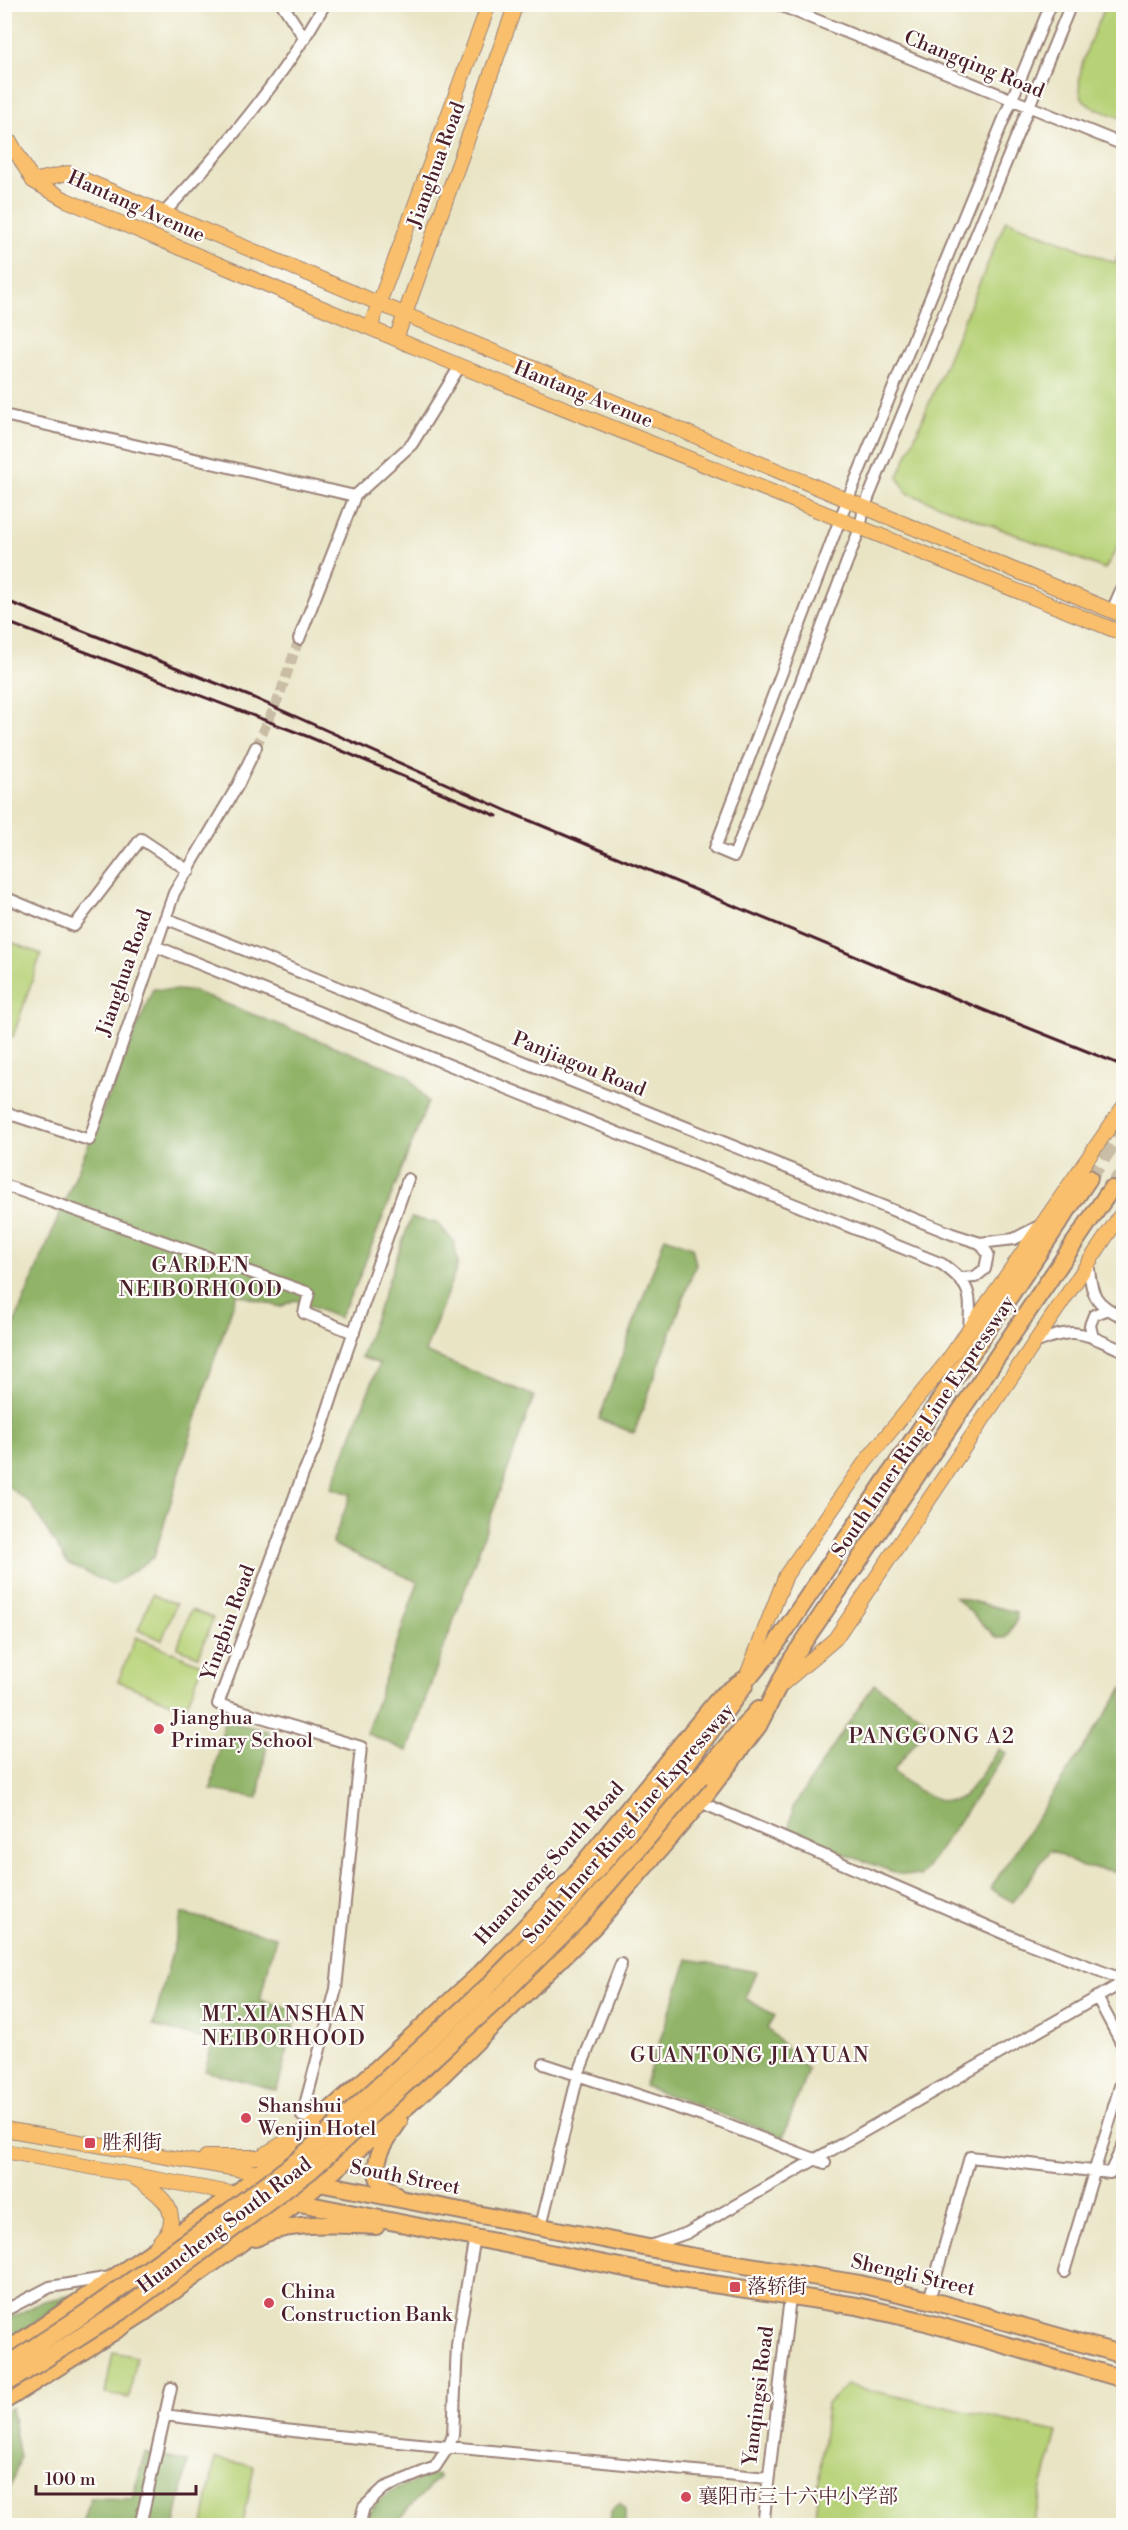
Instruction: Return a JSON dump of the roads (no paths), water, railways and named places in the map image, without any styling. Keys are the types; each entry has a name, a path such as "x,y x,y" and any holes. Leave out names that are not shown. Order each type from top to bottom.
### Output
{"highway":[{"name":"South Inner Ring Line Expressway","path":"4,2367 231,2211 298,2160 486,1988 563,1910 685,1766 749,1676 774,1647 1089,1178"},
{"name":"South Inner Ring Line Expressway","path":"700,1802 758,1726 792,1659 1111,1190"},
{"name":"South Inner Ring Line Expressway","path":"649,1784 720,1697 749,1676"},
{"name":"South Inner Ring Line Expressway","path":"4,2385 126,2308 310,2171 498,1999 576,1922 775,1691"},
{"name":"Huancheng South Road","path":"4,2353 236,2194 481,1973 570,1880 649,1784"},
{"name":"Huancheng South Road","path":"4,2401 143,2313 320,2183 412,2101 595,1925 700,1802"},
{"path":"396,2197 381,2183 377,2165 383,2144 412,2101"},
{"name":"South Street","path":"260,2172 689,2256"},
{"path":"236,2194 297,2202 475,2236 680,2279 857,2306 922,2321 1124,2379"},
{"path":"202,2271 264,2233 305,2226 340,2224 436,2229"},
{"name":"Shengli Street","path":"689,2256 793,2272 929,2300 1124,2355"}],"main road":[{"name":"Jianghua Road","path":"369,328 489,4"},
{"name":"Jianghua Road","path":"396,339 516,4"},
{"name":"Hantang Avenue","path":"4,139 11,143 33,181 66,200 460,366 1124,634"},
{"name":"Hantang Avenue","path":"33,181 68,173 1118,614"},
{"path":"749,1676 786,1575 866,1461 946,1363 1124,1106"},
{"path":"775,1691 834,1639 1124,1210"},
{"path":"974,1391 993,1404"},
{"path":"164,2156 260,2157 316,2123"},
{"name":"South Street","path":"4,2129 260,2172"},
{"path":"4,2151 236,2194"},
{"path":"130,2174 161,2196 171,2211 169,2229 151,2252"}],"street":[{"path":"282,4 305,39"},
{"path":"163,214 212,161 305,39 325,4"},
{"name":"Changqing Road","path":"777,4 1124,145"},
{"path":"1051,4 847,501 715,848 734,856 860,528 864,508 1071,4"},
{"path":"299,639 355,496 412,444 460,366"},
{"path":"4,416 355,496"},
{"path":"1118,614 1124,583"},
{"name":"Jianghua Road","path":"4,1112 89,1140 174,893 238,785 256,747"},
{"path":"4,897 74,926 141,839 189,871"},
{"name":"Panjiagou Road","path":"165,918 980,1243 1014,1239 1042,1225"},
{"path":"155,946 942,1264 961,1278 971,1296 969,1329"},
{"name":"Yingbin Road","path":"316,2123 302,2116 336,1989 361,1747 218,1704 303,1474 317,1443 408,1179"},
{"path":"4,1185 309,1293 304,1312 354,1333"},
{"path":"961,1278 975,1277 985,1269 988,1254 980,1243"},
{"path":"1088,1262 1092,1292 1106,1310 1124,1317"},
{"path":"1093,1338 1090,1325 1094,1315 1106,1310"},
{"path":"1033,1344 1057,1334 1075,1332 1124,1351"},
{"path":"700,1802 1022,1941 1124,1981"},
{"path":"541,2226 578,2075 621,1964"},
{"path":"646,2247 687,2233 820,2162 1124,1981"},
{"path":"1097,1997 1124,2048"},
{"path":"544,2064 714,2120 820,2162"},
{"path":"1064,2272 1124,2073"},
{"path":"929,2300 970,2157 1110,2173 1124,2143"},
{"path":"359,2526 364,2507 384,2488 435,2467 449,2446 453,2435 457,2345 475,2236"},
{"name":"Yanqingsi Road","path":"763,2526 793,2272"},
{"path":"4,2311 50,2287 117,2276"},
{"path":"140,2526 171,2388"},
{"path":"165,2415 767,2478"}],"tunnel":[{"path":"256,747 279,697 299,639"},
{"path":"1089,1178 1124,1127"},
{"path":"1111,1189 1124,1171"}],"railway":[{"path":"4,600 254,698 514,814 986,1011 1124,1066"},
{"path":"4,621 309,737 497,816"}],"place":[{"name":"Jianghua Primary School","path":"159,1729"},
{"name":"Shanshui Wenjin Hotel","path":"246,2118"},
{"name":"胜利街","path":"90,2143"},
{"name":"落轿街","path":"735,2287"},
{"name":"China Construction Bank","path":"269,2303"},
{"name":"襄阳市三十六中小学部","path":"686,2497"}],"district":[{"name":"GARDEN NEIBORHOOD","path":"201,1278"},
{"name":"PANGGONG A2","path":"932,1737"},
{"name":"MT.XIANSHAN NEIBORHOOD","path":"284,2027"},
{"name":"GUANTONG JIAYUAN","path":"750,2056"}]}
